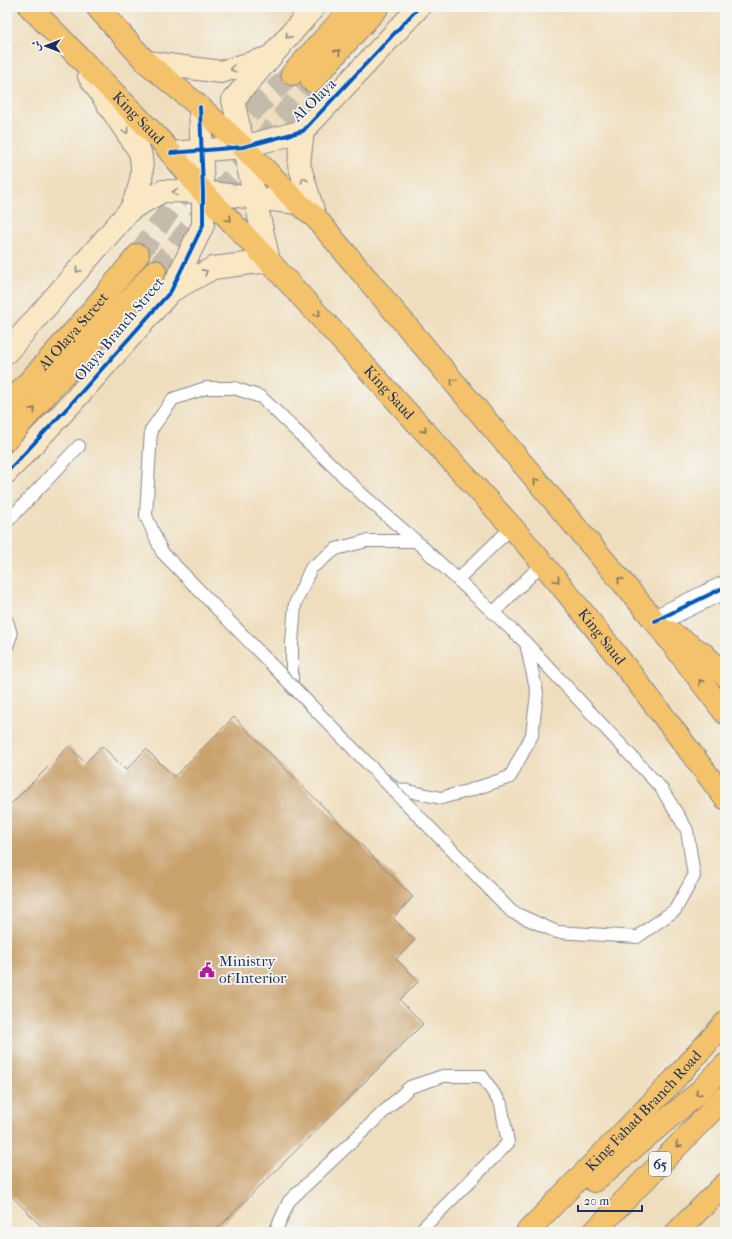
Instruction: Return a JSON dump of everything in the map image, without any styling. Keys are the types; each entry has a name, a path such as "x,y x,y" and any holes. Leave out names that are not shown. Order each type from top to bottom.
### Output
{"main road":[{"name":"King Saud","path":"30,7 171,153 203,192 269,261 512,527 543,563 660,711 725,798"},
{"path":"97,7 146,62 200,107 298,203 315,217 655,621 725,713"},
{"path":"353,7 302,78 378,7"},
{"name":"Al Olaya Street","path":"7,406 85,319 138,255"},
{"name":"Al Olaya Street","path":"7,439 155,271"},
{"path":"655,621 705,655 725,676"},
{"name":"King Fahad Branch Road","path":"527,1232 673,1082 725,1023"},
{"path":"532,1232 696,1095 725,1065"},
{"name":"65","path":"594,1232 725,1097"},
{"path":"677,1232 725,1184"}],"street":[{"path":"269,261 233,100 314,7"},
{"name":"Al Olaya","path":"171,153 243,148 304,131 419,7"},
{"path":"7,352 131,209 141,185 143,166 140,152 73,52"},
{"path":"146,62 221,72 270,57"},
{"name":"Olaya Branch Street","path":"7,472 70,405 171,291 203,225 200,107"},
{"path":"304,131 299,164 315,217"},
{"path":"131,209 163,191 203,192 298,203"},
{"name":"Olaya Branch Street","path":"171,291 213,268 269,261"},
{"path":"655,621 725,587"}],"lane":[{"path":"206,388 234,388 261,397 364,496 416,541 526,643 661,788 687,830 694,876 675,910 636,937 557,932 512,912 162,552 146,516 151,430 173,399 206,388"},
{"path":"7,522 79,446"},
{"path":"458,579 512,527"},
{"path":"416,541 366,541 336,549 311,568 295,604 292,643 292,688 394,788 441,798 471,790 510,776 532,735 537,693 526,643"},
{"path":"493,613 543,563"},
{"path":"7,621 11,635 7,646"},
{"path":"275,1232 289,1201 410,1087 444,1076 482,1076 501,1104 508,1143 419,1232"}],"building":[{"name":"Ministry of Interior","path":"234,717 413,897 393,918 415,940 396,959 419,981 400,1000 423,1024 214,1232 47,1232 7,1191 7,808 69,746 85,763 102,746 126,770 146,749 174,777"}],"tunnel":[{"path":"227,137 245,117 292,74"},
{"path":"155,271 312,81"},
{"path":"138,255 192,178"}],"cycle path":[{"path":"171,153 243,147 303,131 419,7"},
{"path":"7,472 70,405 171,291 203,225 200,107"},
{"path":"655,621 725,587"}],"place":[{"name":"Ministry of Interior","path":"207,970"}]}
